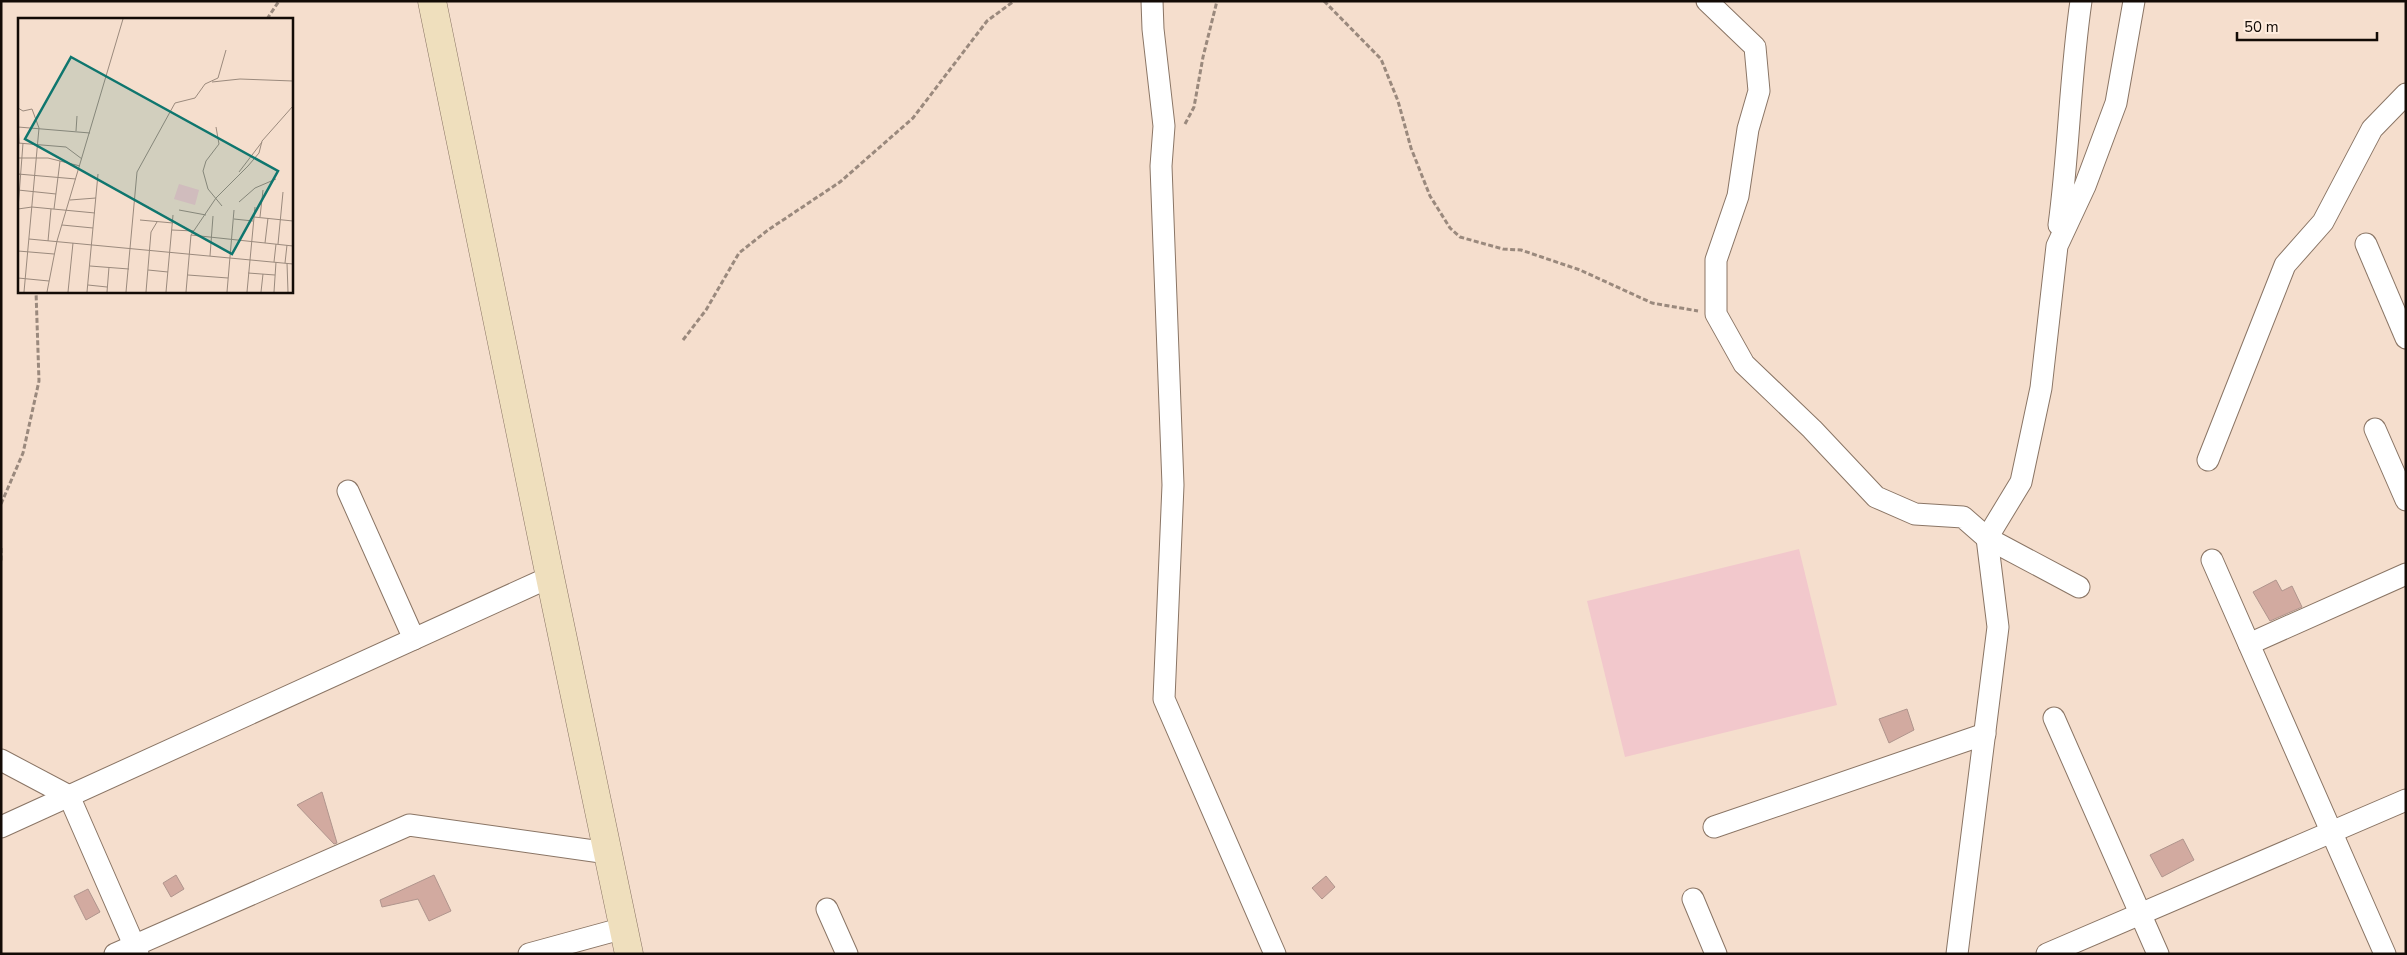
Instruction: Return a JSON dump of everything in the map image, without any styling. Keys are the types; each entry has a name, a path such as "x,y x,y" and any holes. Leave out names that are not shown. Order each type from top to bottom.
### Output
{"main road":[{"path":"432,1 629,954"}],"street":[{"path":"1152,1 1164,126 1161,166 1173,485 1164,699 1275,954"},
{"path":"1707,1 1755,47 1759,91 1748,129 1738,196 1716,260 1716,314 1744,364 1812,428 1876,497 1915,514 1963,517 1988,538 2079,587"},
{"path":"1939,954 1958,949 1998,627 1988,538 2021,482 2041,388 2066,168 2072,61 2081,1"},
{"path":"2057,246 2085,186 2116,103 2134,1"},
{"path":"2208,460 2286,265 2323,222 2372,129 2406,94"},
{"path":"2366,244 2406,338"},
{"path":"2374,429 2406,500"},
{"path":"348,491 414,639"},
{"path":"2212,560 2385,954"},
{"path":"2249,644 2406,574"},
{"path":"1,827 550,578"},
{"path":"2054,718 2158,954"},
{"path":"1714,827 1985,734"},
{"path":"1,760 69,796 136,950"},
{"path":"2047,954 2406,800"},
{"path":"115,954 136,950 409,825 608,853"},
{"path":"1693,899 1716,954"},
{"path":"827,909 847,954"},
{"path":"529,954 624,928"}],"path":[{"path":"268,18 279,1"},
{"path":"683,340 706,310 739,253 768,230 840,182 913,118 987,21 1014,1"},
{"path":"1180,132 1194,106 1203,57 1217,1"},
{"path":"1324,1 1381,59 1398,101 1411,148 1430,196 1450,228 1460,237 1503,249 1521,250 1580,270 1652,303 1716,314"},
{"path":"1,504 23,454 38,381 36,292"},
{"path":"1,548 1,561"}],"shaded area":[{"path":"1799,549 1837,705 1625,757 1587,601"}],"building":[{"path":"2276,580 2282,591 2292,586 2302,607 2270,621 2253,592"},
{"path":"1907,709 1914,730 1889,743 1879,719"},
{"path":"322,792 337,843 334,844 297,805"},
{"path":"2183,839 2194,860 2162,877 2150,855"},
{"path":"176,875 184,889 171,897 163,883"},
{"path":"434,875 451,911 429,921 418,899 382,907 380,900"},
{"path":"1326,876 1335,887 1322,899 1312,888"},
{"path":"88,889 100,912 86,920 74,896"}]}
